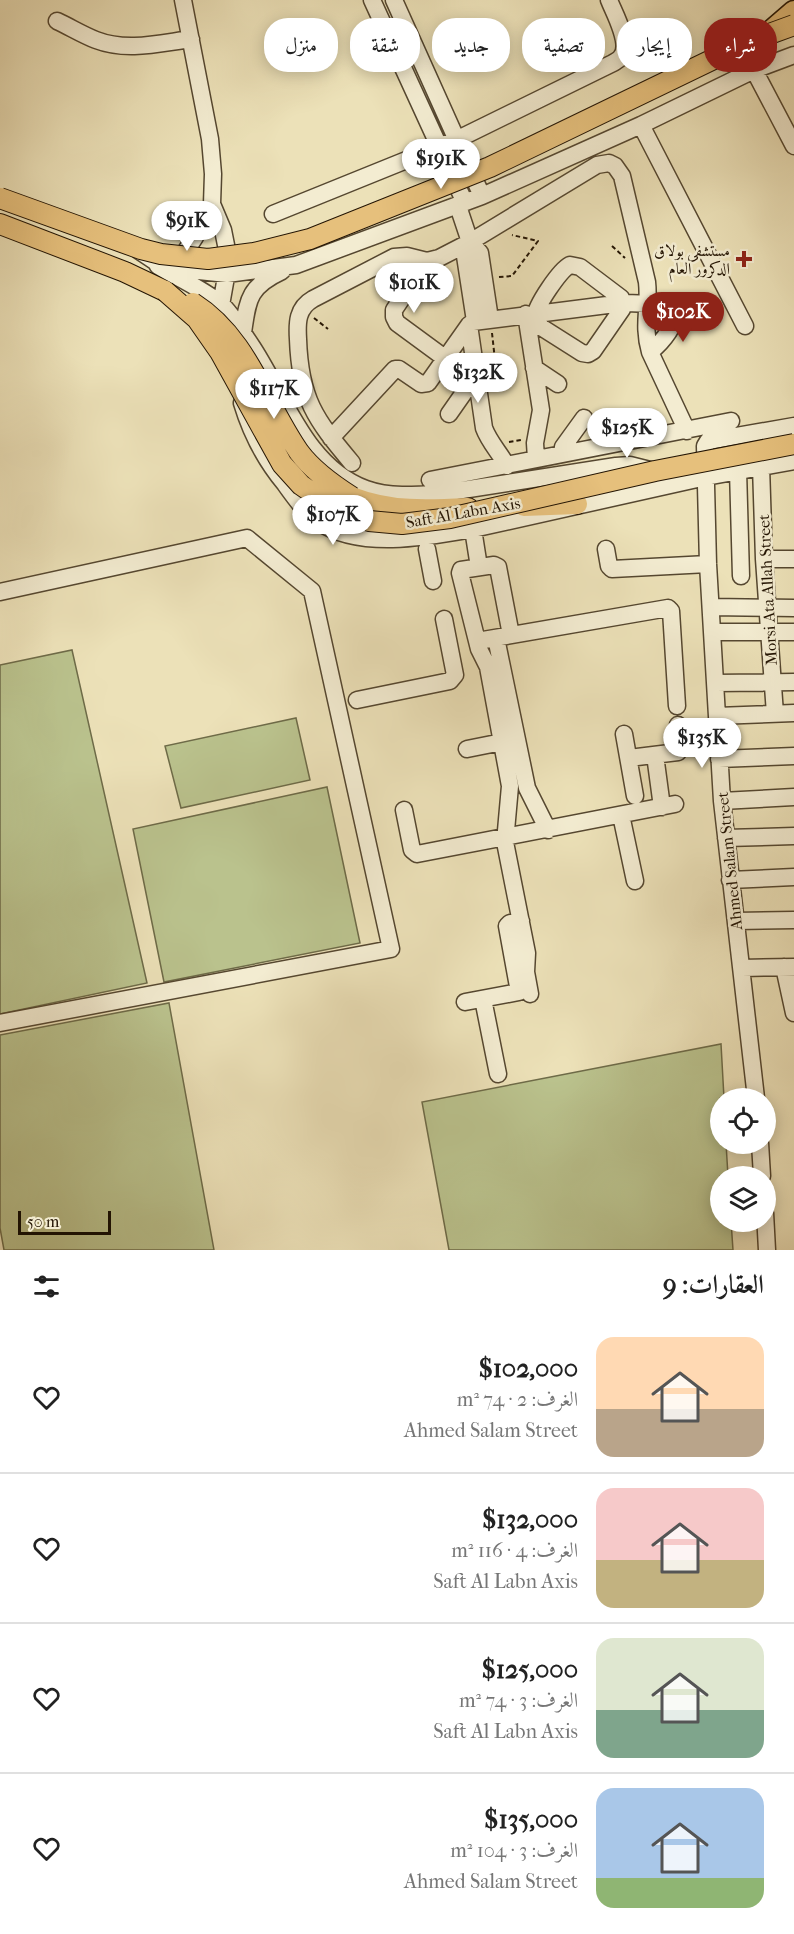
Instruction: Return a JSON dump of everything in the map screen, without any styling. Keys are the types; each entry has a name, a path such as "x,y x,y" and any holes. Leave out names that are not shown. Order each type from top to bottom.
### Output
{"highway":[{"path":"777,27 794,12"}],"main road":[{"path":"777,30 794,25"},
{"path":"0,198 141,249 161,254 208,258 271,250 329,232 490,167 704,64"},
{"name":"Saft Al Labn Axis","path":"0,224 125,272 165,291 197,319 220,352 282,464 301,485 327,503 355,517 376,522 419,523 498,508 655,471 794,444"},
{"path":"165,291 188,300 218,323 250,364 300,453 323,477 359,493 370,504 407,510 577,504"}],"street":[{"path":"183,0 210,139 213,174 212,204 227,245 227,274 221,305 223,334 248,423 260,448 276,474 305,510 320,522 352,535 384,539 436,536 738,470 794,461"},
{"path":"372,0 440,147 462,204 470,242 480,253 484,278 478,322 477,374 484,428 507,466"},
{"path":"394,0 482,196"},
{"path":"273,214 456,140 622,57 625,48 624,36 609,0"},
{"path":"57,21 97,40 118,45 140,46 191,39"},
{"path":"777,61 794,55"},
{"path":"235,377 248,303 256,288 264,280 296,265 482,196 749,72"},
{"path":"754,72 794,146"},
{"path":"641,124 745,326"},
{"path":"352,463 312,411 301,380 297,325 302,308 309,302 394,257 407,256 428,261 439,258 470,242 597,165 609,163 615,166 622,176 647,282 645,328 650,352 687,430"},
{"path":"0,188 117,236 156,262 158,266 221,305 261,360 302,433 332,469 359,493 415,495 616,466 641,467 655,471"},
{"path":"175,267 200,230 212,204"},
{"path":"470,242 465,256 478,322"},
{"path":"156,262 160,261 189,270 227,274 296,265"},
{"path":"428,261 394,310 394,318 397,323 446,359"},
{"path":"536,459 540,410 530,313 562,271 570,265 580,267 621,298 624,303"},
{"path":"530,313 541,327 582,353 588,354 593,351 624,303"},
{"path":"331,438 393,370 399,369 425,385 478,322 530,313 624,303 687,308 650,352"},
{"path":"534,368 558,384"},
{"path":"450,414 477,374"},
{"path":"562,453 563,447 584,418"},
{"path":"430,480 731,421"},
{"name":"Ahmed Salam Street","path":"755,1088 722,801 708,564 706,443 794,426"},
{"name":"Morsi Ata Allah Street","path":"761,466 768,633 775,714"},
{"path":"738,470 741,576"},
{"path":"473,529 479,567"},
{"path":"0,592 247,538 312,591 391,949 0,1023"},
{"path":"427,549 432,576 460,572 462,569 494,565 498,567 519,789 505,838 527,952 526,972 530,994"},
{"path":"606,549 609,566 612,569 708,564"},
{"path":"764,559 794,559"},
{"path":"460,572 478,646 488,668 502,742 519,789 548,830"},
{"path":"711,607 794,608"},
{"path":"451,654 503,637 668,608 671,611 677,706"},
{"path":"357,700 450,681 455,675 444,619"},
{"path":"712,632 794,632"},
{"path":"715,683 794,682"},
{"path":"717,716 794,713"},
{"path":"628,758 676,753 680,750 678,725"},
{"path":"624,734 635,796"},
{"path":"467,749 502,742"},
{"path":"404,810 412,850 416,854 669,806 655,755"},
{"path":"719,759 794,756"},
{"path":"722,801 794,797"},
{"path":"621,815 635,881"},
{"path":"726,838 794,836"},
{"path":"730,880 794,877"},
{"path":"736,921 794,920"},
{"path":"465,1002 518,993 507,926 510,923 521,921"},
{"path":"742,968 789,967 794,1013"},
{"path":"483,999 498,1074"},
{"path":"766,1232 767,1250"}],"path":[{"path":"484,278 512,276 538,241 490,229"},
{"path":"478,322 495,360"},
{"path":"494,445 536,438"}],"green space":[{"path":"72,650 147,983 0,1014 0,665"},
{"path":"296,718 310,780 181,808 165,746"},
{"path":"327,787 360,943 164,982 133,829"},
{"path":"169,1003 214,1250 4,1250 0,1228 0,1035"},
{"path":"721,1044 723,1088 710,1088 710,1154 727,1154 727,1166 710,1166 710,1232 732,1232 733,1250 449,1250 422,1102"}],"place":[{"name":"مستشفى بولاق الدكرور العام","path":"744,259"}]}
